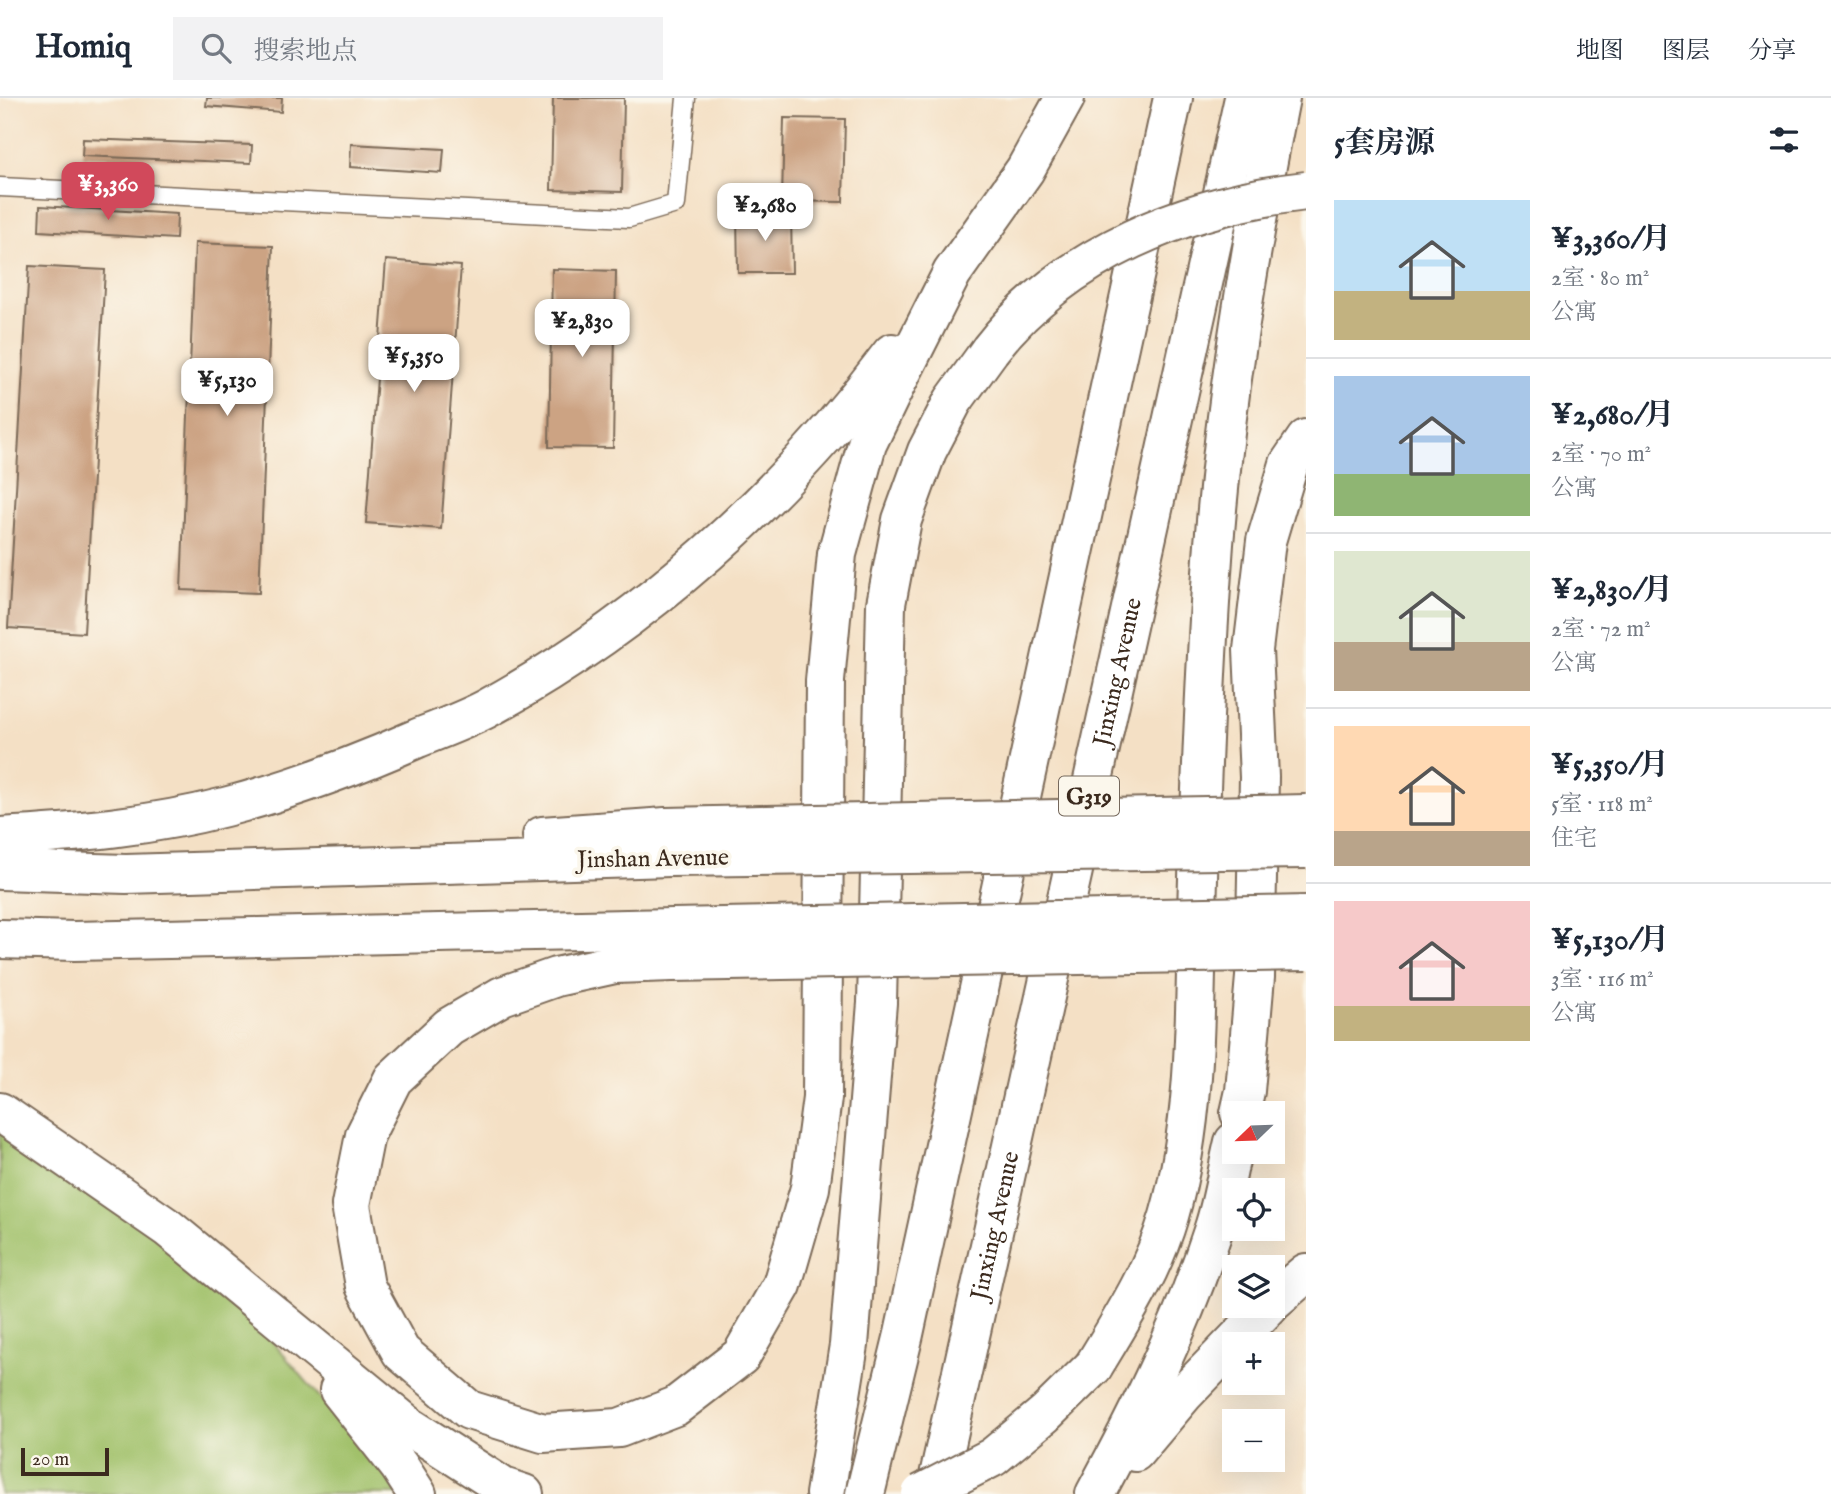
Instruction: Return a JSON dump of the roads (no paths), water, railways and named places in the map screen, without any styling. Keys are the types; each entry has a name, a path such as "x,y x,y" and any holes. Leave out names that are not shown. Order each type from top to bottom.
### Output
{"highway":[{"path":"0,837 83,832 223,808 342,771 485,709 596,640 696,565 863,391 1025,170 1065,98"},
{"name":"G319","path":"865,1494 904,1334 1173,98"},
{"name":"Jinxing Avenue","path":"935,1494 1244,98"},
{"path":"921,1494 993,1457 1045,1414 1093,1367 1138,1293 1168,1217 1192,1102 1201,777 1224,434 1247,266 1280,98"},
{"path":"825,1494 849,1345 877,1003 886,604 902,520 927,452 953,401 1006,329 1048,291 1106,251 1185,217 1261,196 1306,191"},
{"path":"952,273 867,444 837,554 825,681 822,1098 810,1188 782,1285 741,1356 676,1406 620,1428 543,1433 469,1410 401,1352 365,1286 351,1205 365,1135 393,1079 449,1027 491,1002 556,976 615,964 672,945 1306,915"},
{"path":"1243,1101 1255,977 1259,777 1253,650 1266,541 1289,464 1306,439"},
{"path":"668,842 1306,814"},
{"name":"Jinshan Avenue","path":"0,870 126,874 403,866 668,842 1306,849"},
{"path":"0,939 1306,951"},
{"path":"0,1112 168,1228 410,1427 503,1487 524,1494"},
{"path":"1098,1494 1141,1409 1182,1317 1214,1228 1229,1164"},
{"path":"1285,1292 1306,1273"},
{"path":"1098,1494 1184,1394 1257,1318"},
{"path":"280,1322 358,1412 416,1494"}],"lane":[{"path":"0,187 629,218 676,204 686,98"}]}
